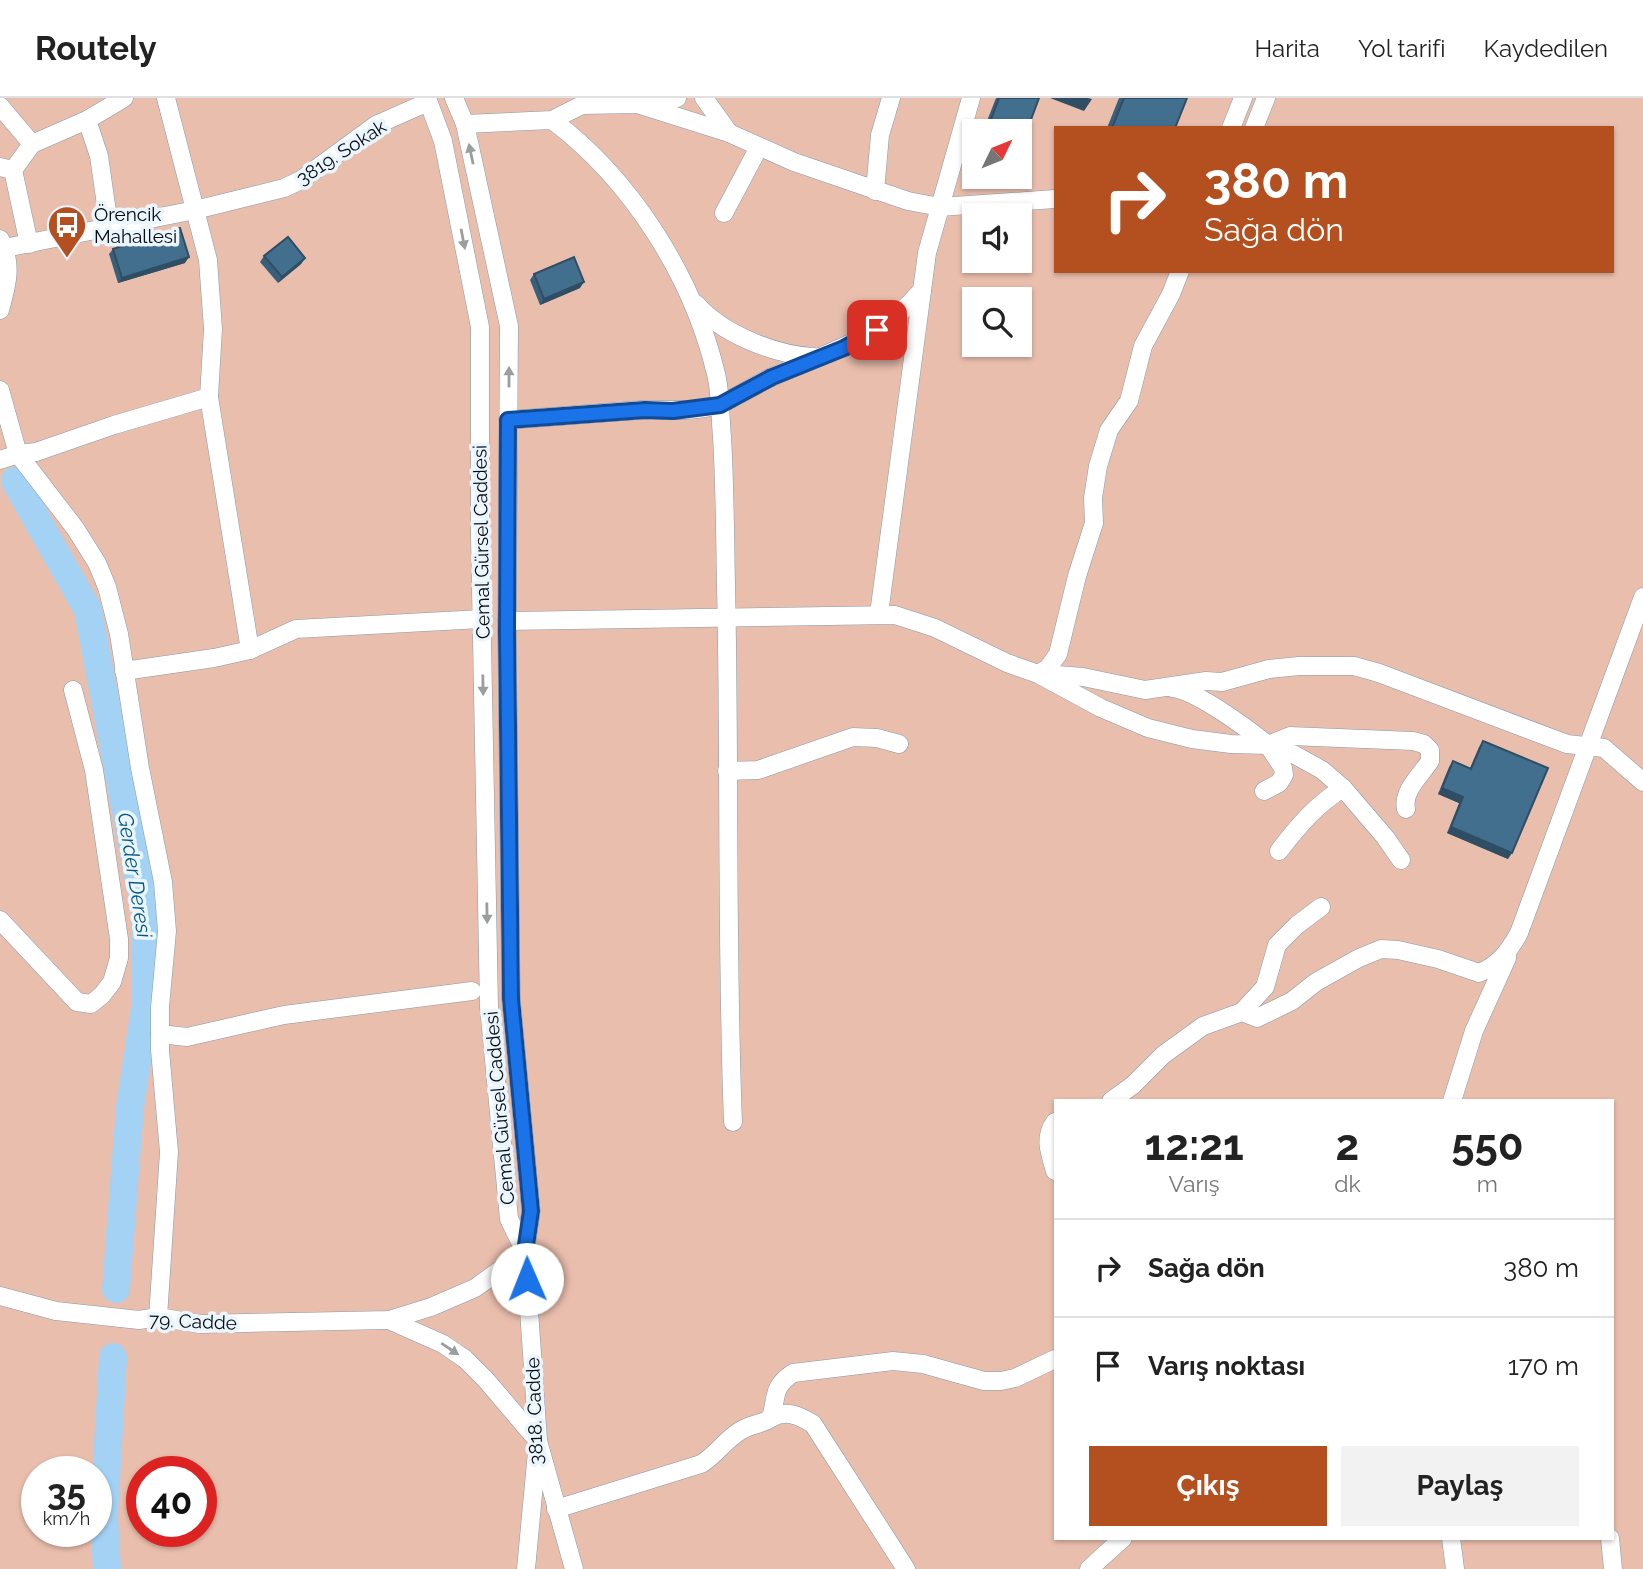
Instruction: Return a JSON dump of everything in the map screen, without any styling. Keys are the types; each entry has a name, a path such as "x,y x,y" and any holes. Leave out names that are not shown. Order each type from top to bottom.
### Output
{"street":[{"path":"29,244 6,169 32,144 87,120 124,98"},
{"path":"166,98 208,260 213,329 209,397 250,650"},
{"name":"Cemal Gürsel Caddesi","path":"454,98 465,124 509,326 507,621 511,999 531,1211 525,1252"},
{"path":"465,124 552,120 582,105 655,105 677,98"},
{"path":"704,98 729,133"},
{"path":"875,191 880,135 891,98"},
{"path":"879,614 927,253 971,98"},
{"path":"1232,126 1243,98"},
{"path":"1255,126 1266,98"},
{"name":"3819. Sokak","path":"2,246 29,244 195,210 292,184 376,125 428,100"},
{"name":"Cemal Gürsel Caddesi","path":"428,100 443,141 480,327 481,620 489,1007 509,1219 525,1252"},
{"path":"637,104 729,133 794,162 908,201 940,207 1054,199"},
{"path":"0,106 32,144"},
{"path":"87,120 99,156 109,226"},
{"path":"552,120 571,134 626,194 650,227 691,299 708,344 716,377 720,405 726,617 729,1015 733,1122"},
{"path":"724,213 759,147"},
{"path":"0,310 8,280 2,246"},
{"path":"1038,674 1048,668 1058,654 1077,576 1094,523 1093,498 1098,466 1109,430 1129,401 1143,346 1179,273"},
{"path":"508,420 645,410 673,411 720,405 762,382 844,348 877,330 906,309 922,290"},
{"path":"691,299 708,317 767,348 793,356 817,358"},
{"path":"0,390 18,454 75,528 97,563 114,608 140,768 163,882 167,931 160,1034 169,1152 158,1317"},
{"path":"0,460 36,452 209,397"},
{"path":"1453,1099 1474,1031 1518,933 1643,597"},
{"path":"507,621 895,615 935,628 1007,663 1038,674 1101,708 1148,728 1192,739 1268,745 1295,755 1322,770 1343,788 1401,860"},
{"path":"124,671 250,650 296,629 481,620"},
{"path":"1038,674 1083,677 1145,690 1206,681 1223,682 1269,669 1354,666 1567,744 1604,748 1643,782"},
{"path":"1165,687 1191,692 1268,745 1283,768 1284,775 1279,783 1264,791"},
{"path":"0,920 77,1002 90,1004 102,995 112,982 119,958 116,909 94,770 73,690"},
{"path":"1268,745 1290,736 1413,741 1424,744 1430,750 1430,761 1415,780 1404,804 1406,809"},
{"path":"727,771 758,770 853,737 877,738 899,744"},
{"path":"1279,851 1301,822 1343,788"},
{"path":"1114,1099 1133,1085 1163,1055 1203,1026 1242,1013 1265,987 1277,946 1297,925 1321,907"},
{"path":"1242,1013 1257,1018 1277,1010 1316,982 1381,949 1398,950 1479,973 1491,968 1502,958 1518,933"},
{"path":"160,1034 187,1037 284,1015 472,991"},
{"path":"1054,1123 1048,1131 1047,1142 1054,1167"},
{"name":"79. Cadde","path":"0,1296 57,1311 139,1320 158,1317 200,1324 389,1320 431,1307 475,1288 525,1252"},
{"name":"3818. Cadde","path":"525,1252 538,1441 526,1569"},
{"name":"79. Cadde","path":"389,1320 433,1339 465,1359 538,1441"},
{"path":"771,1418 777,1388 782,1380 793,1373 893,1361 923,1364 984,1381 1001,1381 1015,1378 1054,1359"},
{"path":"556,1509 701,1464 714,1457 741,1429 762,1424 786,1413 813,1424 906,1569"},
{"path":"538,1441 574,1569"},
{"path":"1089,1569 1122,1540"},
{"path":"1451,1540 1455,1569"},
{"path":"1610,1540 1613,1569"}],"shaded area":[{"path":"0,98 1643,98 1643,1569 0,1569"}],"building":[{"path":"999,98 1039,98 1031,119 991,119"},
{"path":"1124,98 1187,98 1176,126 1113,126"},
{"path":"180,228 189,257 122,278 113,249"},
{"path":"288,237 305,258 282,277 264,256"},
{"path":"574,257 584,282 544,299 534,274"},
{"path":"1483,741 1548,768 1512,853 1451,827 1463,797 1442,788 1453,761 1471,769"}],"waterway":[{"name":"Gerder Deresi","path":"15,481 88,610 146,918 146,1002 130,1107 116,1289"},
{"name":"Gerder Deresi","path":"107,1569 104,1516 113,1357"}],"place":[{"name":"Örencik Mahallesi","path":"67,259"}],"route":[{"path":"527,1279 525,1252 531,1211 511,999 507,633 508,420 645,410 673,411 720,405 772,377 844,348 877,330"}]}
